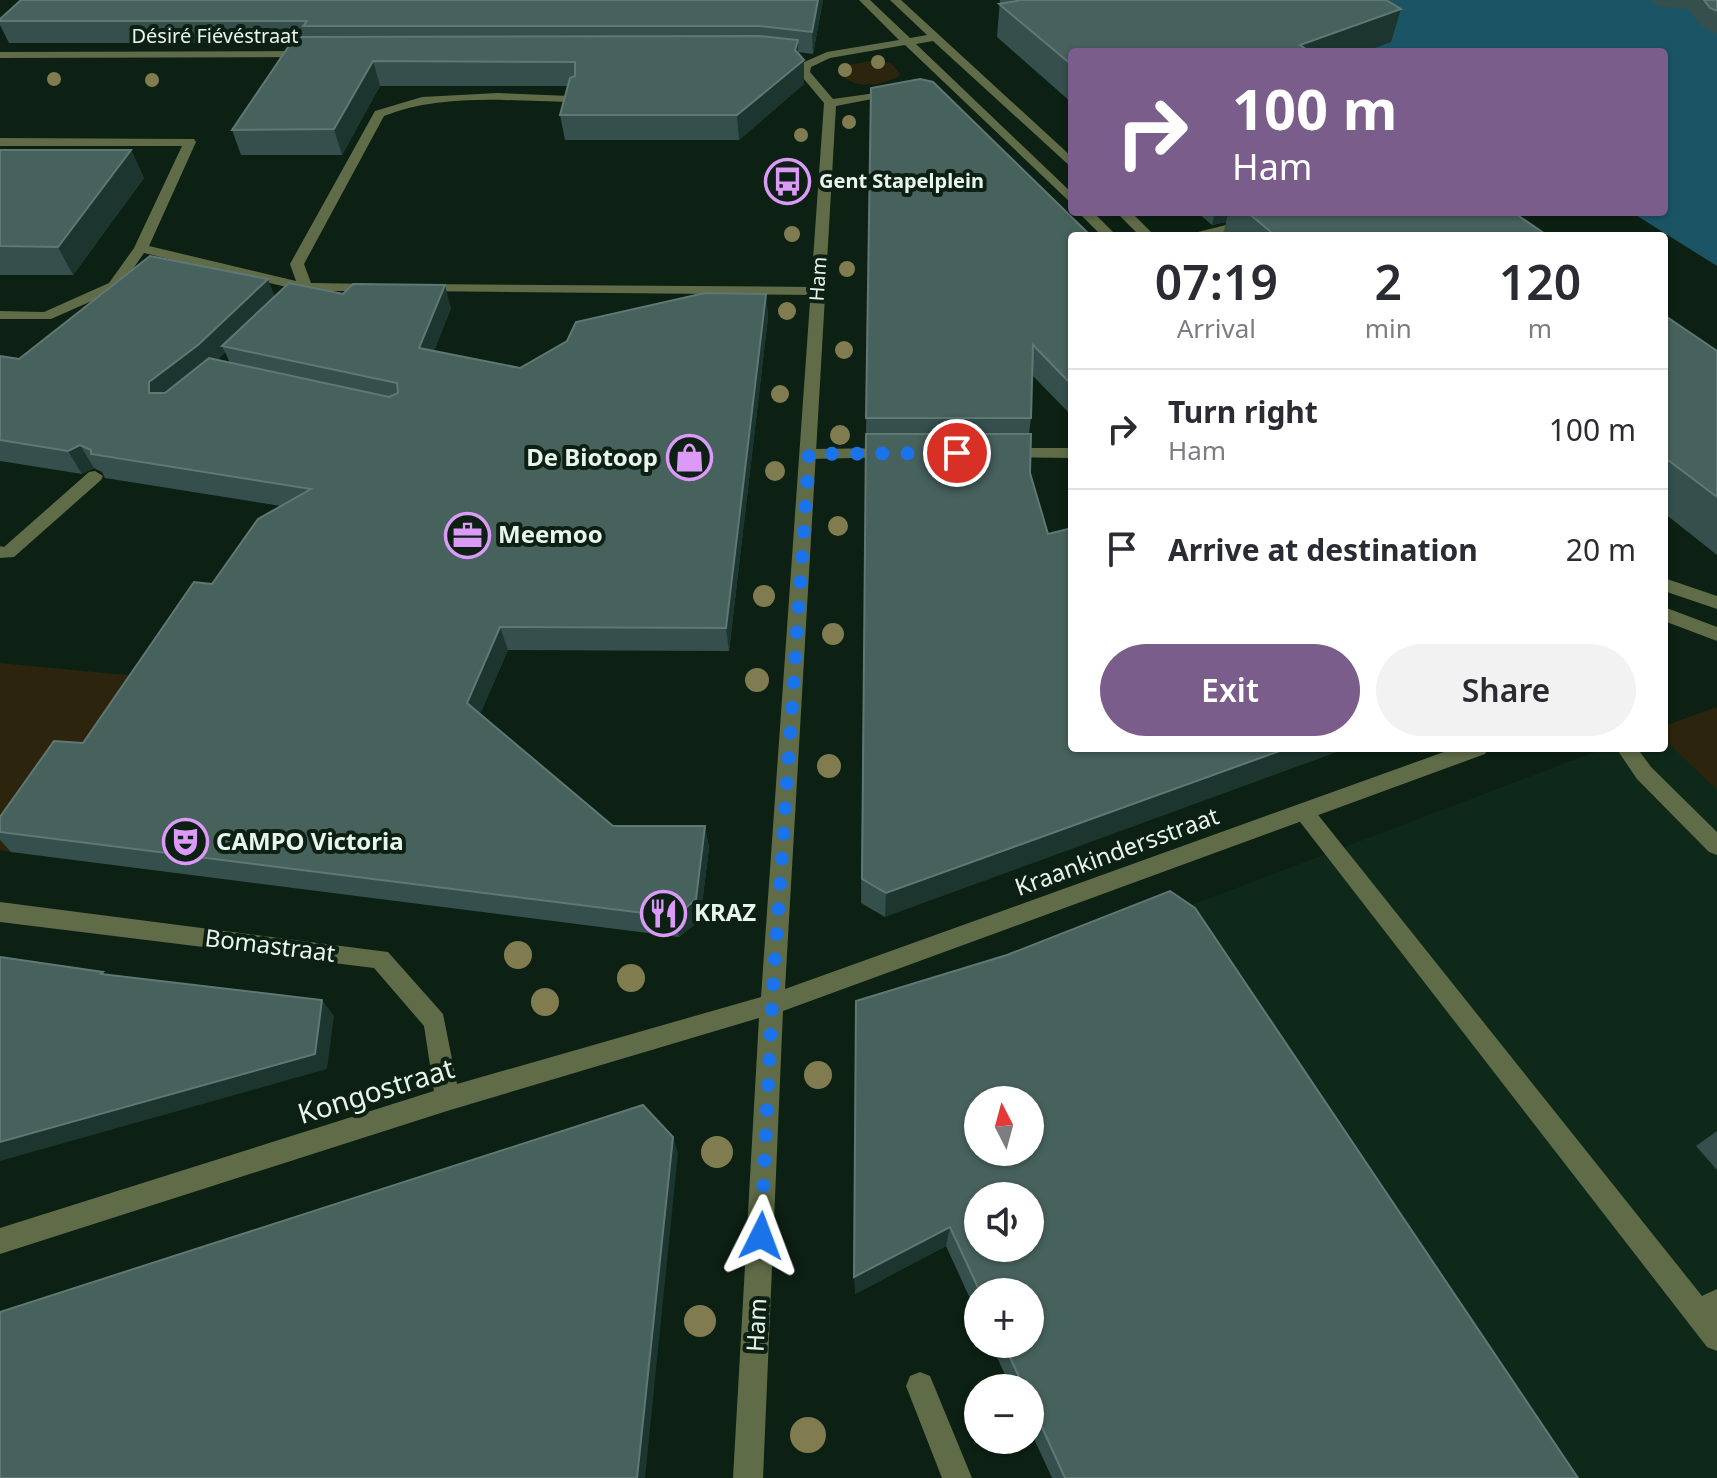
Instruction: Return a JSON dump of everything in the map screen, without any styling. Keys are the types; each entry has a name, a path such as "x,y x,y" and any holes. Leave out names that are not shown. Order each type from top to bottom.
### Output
{"street":[{"path":"864,0 1068,196"},
{"path":"895,0 1068,160"},
{"path":"800,58 814,60 936,37"},
{"name":"Désiré Fiévéstraat","path":"0,55 317,54"},
{"path":"814,60 806,65 804,72 830,103 917,89"},
{"path":"930,87 979,78"},
{"path":"305,287 297,264 379,114 397,105 424,99 570,99"},
{"name":"Ham","path":"748,1478 772,1004 830,103"},
{"path":"0,142 190,142 141,248 114,286 46,316 0,315"},
{"path":"1089,216 1106,232"},
{"path":"1127,216 1144,232"},
{"path":"1207,232 1277,216"},
{"path":"141,248 305,287 817,291"},
{"path":"271,319 305,287"},
{"path":"809,454 913,453"},
{"path":"986,453 1068,453"},
{"path":"0,552 8,553 95,476"},
{"path":"1668,585 1717,603"},
{"path":"1668,616 1717,634"},
{"name":"Kraankindersstraat","path":"772,1004 1467,752"},
{"path":"1629,752 1644,773 1717,846"},
{"path":"1304,812 1707,1308 1717,1337"},
{"name":"Bomastraat","path":"0,912 380,959 435,1022 447,1099"},
{"name":"Kongostraat","path":"0,1241 447,1099 772,1004"},
{"path":"920,1386 957,1478"}],"shaded area":[{"path":"876,60 891,63 900,74 898,77 867,85 852,82 839,73 843,66"},
{"path":"0,663 158,678 11,852 0,850"},
{"path":"1717,707 1717,1478 1541,1478 1160,917 1594,752 1668,752 1668,725"},
{"path":"1717,707 1717,790 1668,743 1668,725"}],"water":[{"path":"1294,0 1717,0 1717,266 1668,235 1668,232 1637,216 1668,216 1668,48 1371,48"}],"building":[{"path":"21,0 818,0 812,32 760,26 303,26 307,21 0,21"},
{"path":"1386,0 1401,9 1300,45 1304,48 1068,48 1068,62 999,4 1017,1"},
{"path":"1704,0 1717,0 1717,11 1710,8"},
{"path":"759,36 798,40 795,50 804,60 737,115 560,115 570,78 575,76 575,62 373,61 334,129 232,130 295,37"},
{"path":"920,79 933,82 1087,232 1068,232 1068,381 1033,345 1031,418 866,418 871,88"},
{"path":"0,150 131,150 58,247 0,246"},
{"path":"1252,216 1519,216 1542,232 1271,232"},
{"path":"150,256 268,279 198,345 149,382 149,393 165,393 209,358 389,397 398,393 397,383 222,346 289,283 343,294 353,284 445,285 419,348 520,368 567,341 576,322 705,293 766,294 726,628 500,627 467,703 613,826 705,826 696,899 675,917 0,832 0,817 54,741 83,743 194,582 212,584 258,519 311,489 91,454 91,450 80,445 68,451 0,440 0,356 19,359"},
{"path":"1668,318 1717,351 1717,497 1668,460"},
{"path":"866,434 1031,434 1030,473 1048,534 1068,529 1068,752 1277,752 886,893 862,879"},
{"path":"1170,891 1195,908 1578,1478 1065,1478 1044,1432 1044,1374 1018,1374 1010,1358 1044,1358 1044,1278 974,1278 966,1262 1044,1262 1044,1182 964,1182 964,1257 950,1227 854,1277 856,1001 1007,955"},
{"path":"0,957 103,972 101,974 322,1000 315,1054 0,1142"},
{"path":"643,1105 673,1137 637,1478 0,1478 0,1312"}],"place":[{"name":"Gent Stapelplein","path":"788,181"},
{"name":"De Biotoop","path":"689,458"},
{"name":"Meemoo","path":"467,535"},
{"name":"CAMPO Victoria","path":"185,842"},
{"name":"KRAZ","path":"663,913"}],"route":[{"path":"761,1236 772,1004 809,454 957,453"}]}
